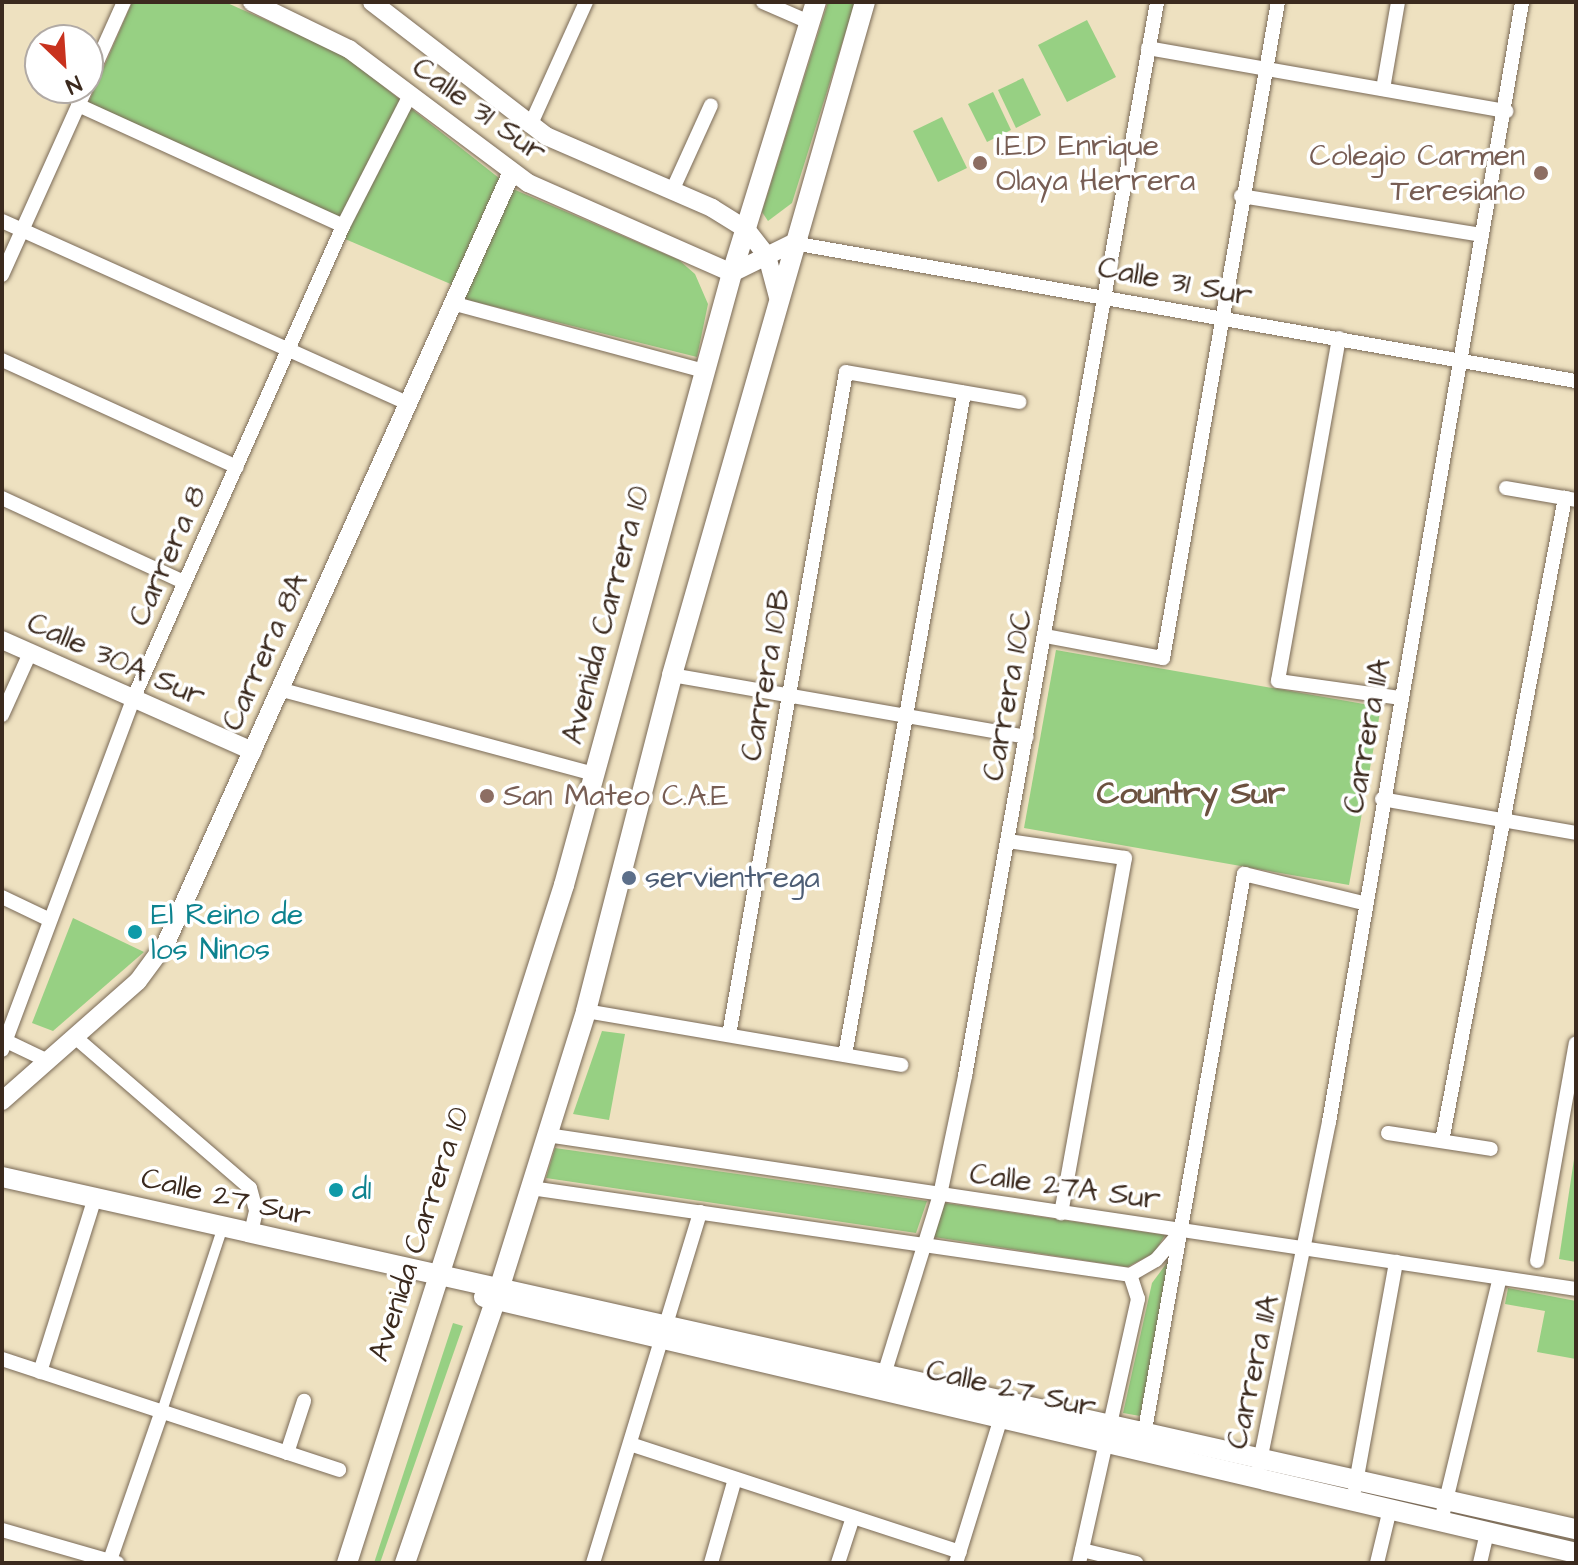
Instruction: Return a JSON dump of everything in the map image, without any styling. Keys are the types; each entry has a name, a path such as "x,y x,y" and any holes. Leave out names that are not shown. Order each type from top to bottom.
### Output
{"main road":[{"path":"405,1563 497,1295 586,1011 672,675 793,243 865,2"},
{"name":"Avenida Carrera 10","path":"347,1563 595,774 704,371 812,12"},
{"name":"Calle 27 Sur","path":"2,1177 437,1275 497,1295 663,1334 1110,1432 1257,1477 1576,1553"},
{"name":"Calle 27 Sur","path":"1110,1432 1145,1430 1576,1529"}],"street":[{"name":"Calle 31 Sur","path":"252,2 329,37 511,174 732,273"},
{"name":"Calle 31 Sur","path":"372,2 530,126 672,191 746,229 767,256 778,297"},
{"path":"530,126 586,2"},
{"path":"763,2 812,12"},
{"name":"Carrera 10C","path":"882,1382 922,1244 940,1195 1027,737 1157,2"},
{"path":"1045,636 1163,658 1224,321 1241,196 1278,2"},
{"path":"1383,89 1398,2"},
{"name":"Carrera 11A","path":"1257,1477 1306,1247 1363,903 1506,111 1522,2"},
{"path":"104,42 120,3"},
{"path":"1148,48 1506,111"},
{"name":"Carrera 8","path":"3,1043 133,699 343,226 410,95"},
{"path":"2,275 78,105 343,226"},
{"path":"672,191 711,105"},
{"name":"Carrera 8A","path":"2,1101 158,959 405,402 511,174"},
{"path":"1241,196 1482,235"},
{"path":"2,221 287,352 405,402"},
{"name":"Calle 31 Sur","path":"793,243 1576,381"},
{"path":"732,273 793,243"},
{"path":"452,303 704,371"},
{"path":"1339,338 1278,681 1400,698"},
{"path":"2,360 237,467"},
{"name":"Carrera 10B","path":"729,1035 846,372 964,393"},
{"path":"845,1055 964,393 1019,402"},
{"path":"1442,1141 1503,820 1570,499 1506,488"},
{"path":"2,498 184,582"},
{"name":"Calle 30A Sur","path":"2,640 252,751"},
{"path":"2,715 30,653"},
{"path":"672,675 1027,737"},
{"path":"279,689 595,774"},
{"path":"1382,799 1576,833"},
{"path":"1008,841 1125,858 1061,1213"},
{"path":"1145,1430 1244,874 1363,903"},
{"path":"2,897 50,920"},
{"path":"586,1011 901,1065"},
{"path":"75,1037 250,1188 256,1211 251,1233"},
{"path":"3,1043 48,1061"},
{"path":"1537,1261 1576,1043"},
{"path":"1388,1133 1491,1149"},
{"name":"Calle 27A Sur","path":"547,1135 1576,1289"},
{"path":"531,1188 1130,1275 1156,1260 1181,1230"},
{"path":"40,1372 95,1198"},
{"path":"593,1563 700,1212"},
{"path":"2,1530 113,1562 223,1227"},
{"path":"1353,1500 1396,1262"},
{"path":"1130,1275 1138,1299 1081,1556 1136,1563"},
{"path":"1441,1521 1500,1278"},
{"path":"2,1359 339,1470"},
{"path":"287,1453 304,1401"},
{"path":"630,1444 853,1517 958,1557 1004,1409"},
{"path":"711,1563 735,1479"},
{"path":"1377,1563 1390,1509"},
{"path":"838,1563 853,1517"},
{"path":"1480,1563 1487,1532"}],"green space":[{"path":"127,2 225,2 322,45 350,60 513,189 679,260 695,274 708,304 697,357 464,299 467,291 345,239 351,224 87,106 104,104 104,67 131,5"},
{"path":"828,2 855,2 792,203 768,221 762,212"},
{"path":"1087,20 1116,77 1067,102 1038,45"},
{"path":"1023,78 1041,115 1016,128 998,90"},
{"path":"993,92 1011,130 987,142 968,104"},
{"path":"942,117 967,168 938,182 913,131"},
{"path":"1056,650 1381,707 1349,885 1024,828"},
{"path":"73,918 144,952 53,1031 32,1023"},
{"path":"602,1031 625,1034 609,1120 573,1114"},
{"path":"1576,1146 1576,1262 1559,1259"},
{"path":"555,1148 927,1201 916,1233 546,1178"},
{"path":"945,1203 1165,1235 1154,1253 1127,1267 934,1237"},
{"path":"1175,1252 1140,1416 1123,1413 1152,1283"},
{"path":"1508,1288 1576,1301 1576,1359 1537,1352 1545,1311 1505,1304"},
{"path":"453,1323 463,1326 380,1563 374,1563"}],"place":[{"name":"I.E.D Enrique Olaya Herrera","path":"980,163"},
{"name":"Colegio Carmen Teresiano","path":"1541,173"},
{"name":"San Mateo C.A.E","path":"487,796"},
{"name":"servientrega","path":"629,878"},
{"name":"El Reino de los Ninos","path":"135,932"},
{"name":"d1","path":"336,1190"}],"district":[{"name":"Country Sur","path":"1191,794"}]}
